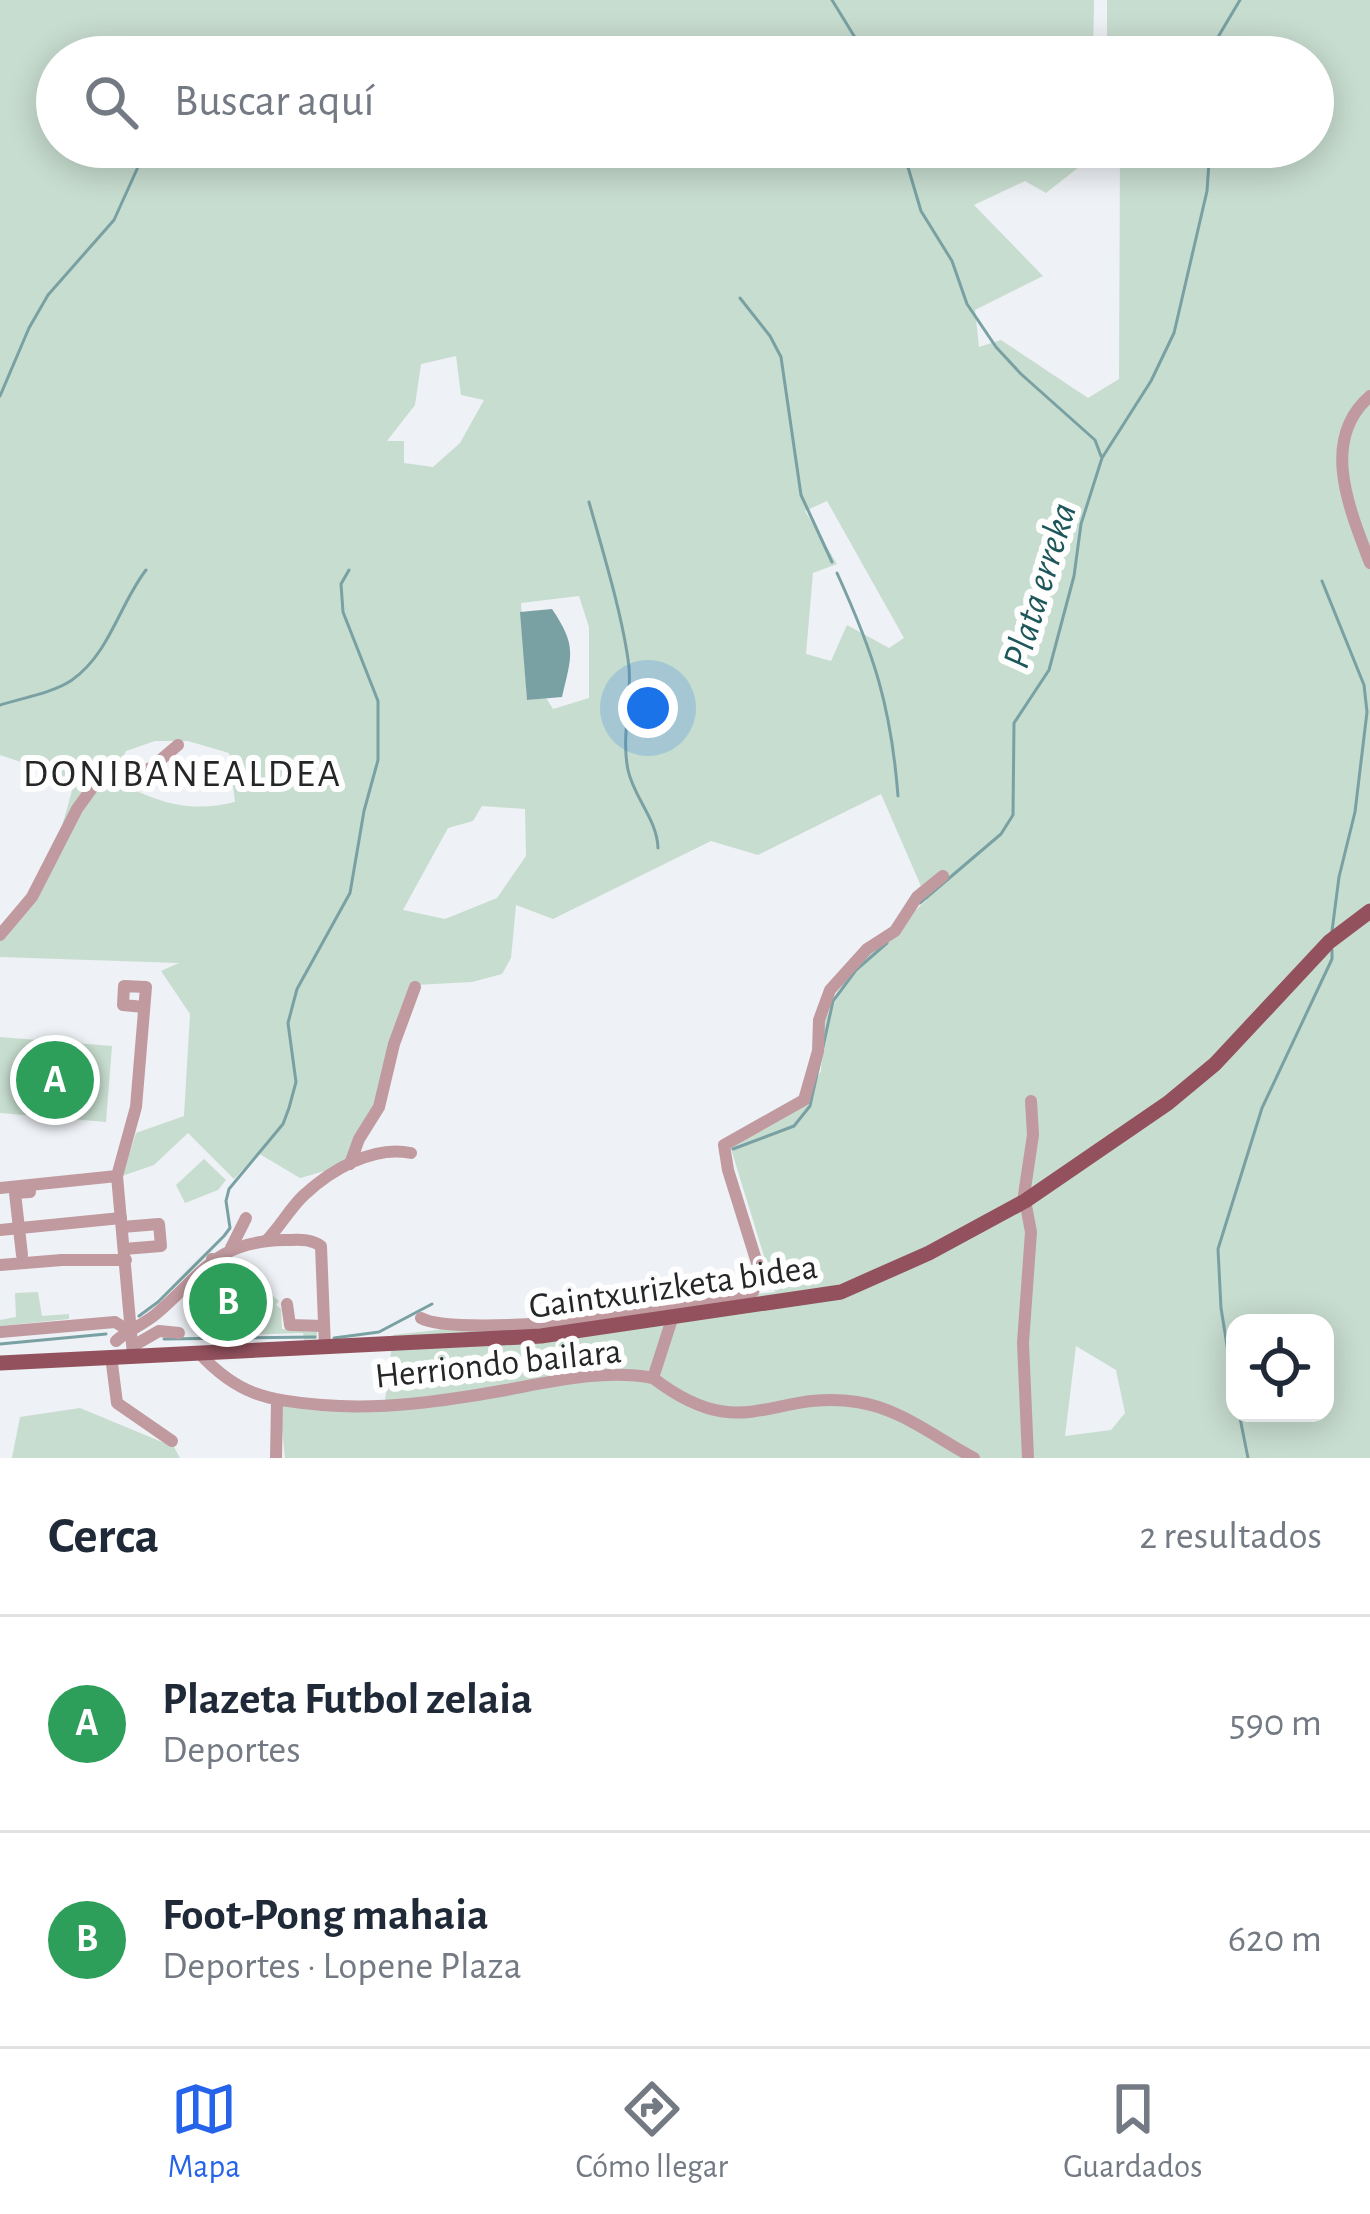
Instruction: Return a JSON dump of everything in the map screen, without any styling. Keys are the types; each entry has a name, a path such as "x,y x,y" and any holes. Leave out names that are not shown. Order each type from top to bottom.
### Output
{"main road":[{"name":"Gaintxurizketa bidea","path":"0,1363 117,1351 199,1353 541,1336 841,1292 929,1253 1025,1202 1168,1103 1215,1064 1330,942 1370,911"}],"street":[{"path":"1370,396 1353,414 1340,462 1370,563"},
{"path":"0,935 32,897 77,808 95,784 152,768 178,746"},
{"path":"421,1318 440,1325 496,1326 663,1310 738,1299 753,1292 759,1278 757,1263 724,1145 804,1100 818,1051 819,1020 830,990 867,949 895,932 917,897 943,876"},
{"path":"350,1164 379,1107 394,1044 415,987"},
{"path":"144,1007 134,1124 117,1177 128,1330 117,1351 117,1403 172,1441"},
{"path":"1028,1458 1023,1343 1031,1232 1025,1202 1033,1135 1031,1101"},
{"path":"266,1240 300,1198 350,1164 376,1152 411,1153"},
{"path":"0,1188 117,1177"},
{"path":"22,1256 15,1193 33,1192 32,1185"},
{"path":"231,1248 246,1218"},
{"path":"0,1230 159,1224 161,1246 125,1255 0,1265"},
{"path":"128,1330 154,1316 212,1259 231,1248 266,1240 315,1240 321,1251 325,1348"},
{"path":"212,1259 235,1275"},
{"path":"287,1304 290,1325 324,1326"},
{"name":"Herriondo bailara","path":"653,1378 672,1319"},
{"path":"0,1333 115,1322 128,1330"},
{"path":"117,1351 159,1331 179,1333"},
{"name":"Herriondo bailara","path":"199,1353 242,1390 277,1401 376,1407 465,1397 556,1379 653,1378 702,1406 737,1415 822,1401 872,1404 896,1412 974,1458"},
{"path":"276,1458 277,1401"}],"green space":[{"path":"0,0 1094,0 1093,36 36,36 36,168 1078,168 1046,193 1025,181 974,205 1043,276 975,310 979,347 1001,340 1088,398 1119,379 1120,168 1334,168 1334,36 1107,36 1107,0 1370,0 1370,1458 285,1458 279,1400 384,1409 393,1335 775,1292 728,1139 805,1100 821,1071 823,1022 859,961 927,900 881,794 758,855 711,841 553,919 516,905 511,958 502,974 472,982 415,985 383,1091 346,1165 300,1178 258,1153 234,1179 188,1133 154,1165 122,1176 136,1133 184,1116 190,1014 161,971 179,963 0,957 0,937 55,851 75,780 0,755","holes":["456,356 461,395 484,400 460,443 433,467 404,463 404,441 387,441 415,405 421,364","827,501 904,638 889,648 847,625 831,661 806,654 813,573 837,564 805,511","579,596 589,627 589,698 553,709 546,698 527,700 521,603","155,741 188,741 229,753 235,802 186,806 142,794 112,779 126,751","482,806 525,809 526,856 497,898 445,919 403,910 448,828 473,821","1076,1346 1116,1370 1125,1413 1111,1430 1065,1436"]},
{"path":"0,1037 112,1046 106,1122 0,1113"},
{"path":"204,1159 226,1180 218,1190 185,1203 176,1185"},
{"path":"38,1292 42,1316 69,1314 69,1319 0,1326 0,1320 16,1317 15,1293"},
{"path":"268,1292 279,1301 282,1329 317,1330 317,1339 304,1340 303,1333 238,1335 245,1316 267,1307 260,1300"},
{"path":"80,1408 174,1447 180,1458 12,1458 20,1417"}],"water":[{"path":"552,609 566,632 570,651 562,697 527,700 520,612"}],"waterway":[{"path":"832,0 854,36"},
{"name":"Plata erreka","path":"1219,36 1240,0"},
{"path":"0,396 48,295 114,220 138,168"},
{"path":"908,168 921,211 952,261 967,304 996,347 1095,440 1101,456"},
{"name":"Plata erreka","path":"920,903 1001,834 1013,815 1014,723 1049,670 1074,576 1081,524 1102,458 1151,381 1174,333 1209,168"},
{"path":"740,298 781,357 801,495 832,562"},
{"path":"589,502 629,667 628,770 658,848"},
{"path":"0,705 56,688 85,669 146,570"},
{"path":"139,1316 224,1236 230,1228 229,1189 283,1124 296,1082 288,1023 297,989 350,893 378,760 378,701 343,612 341,584 349,570"},
{"path":"837,573 879,681 898,796"},
{"path":"1322,581 1364,685 1367,712 1355,812 1332,931"},
{"name":"Plata erreka","path":"733,1149 794,1126 810,1106 833,1001 856,970 887,943"},
{"path":"1226,1339 1218,1249 1262,1108 1332,959 1332,950"},
{"path":"334,1338 379,1332 432,1304"},
{"path":"0,1344 106,1334"},
{"path":"164,1339 315,1337"},
{"path":"1241,1422 1248,1458"}],"place":[{"name":"Plazeta Futbol zelaia","path":"55,1080"},
{"name":"Foot-Pong mahaia","path":"228,1302"}],"district":[{"name":"DONIBANEALDEA","path":"183,772"}]}
